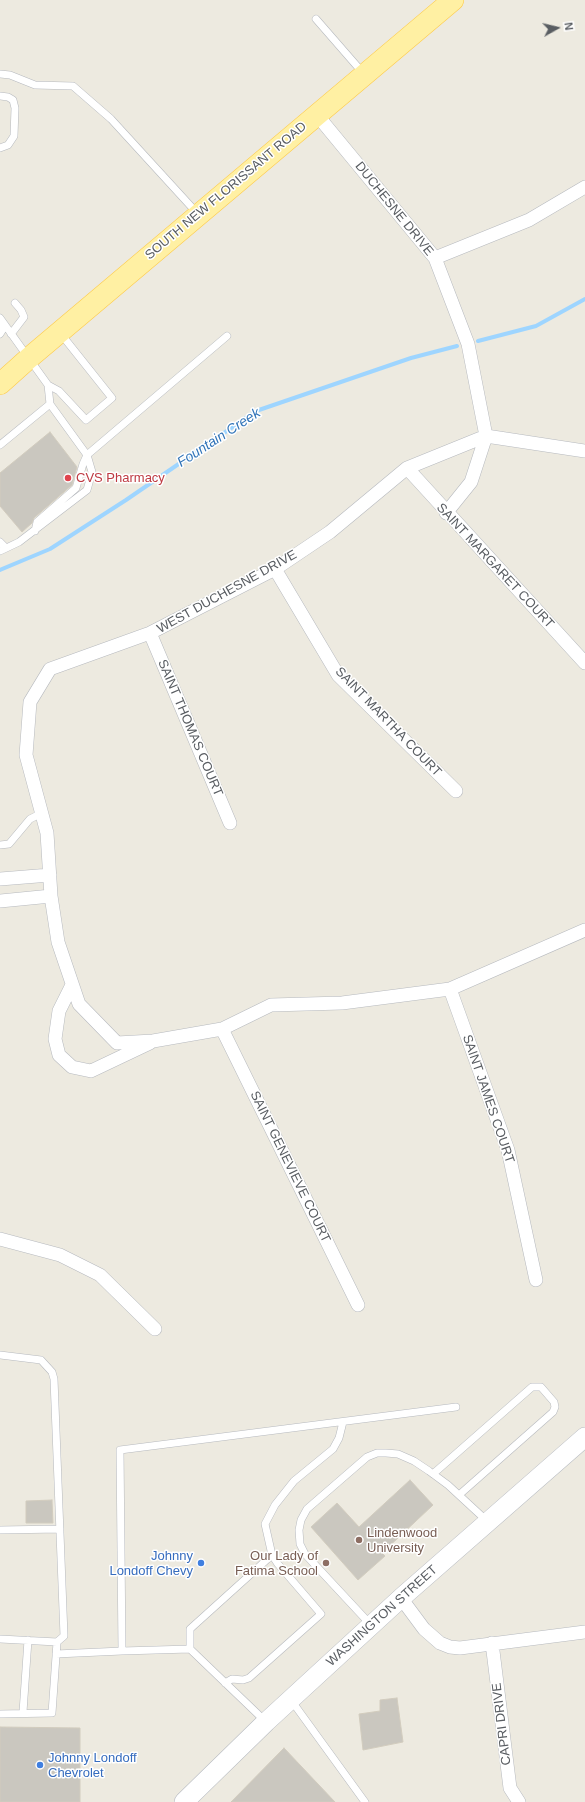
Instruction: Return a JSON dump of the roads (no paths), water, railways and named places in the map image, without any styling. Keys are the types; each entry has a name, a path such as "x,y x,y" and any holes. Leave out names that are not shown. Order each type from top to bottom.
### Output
{"main road":[{"name":"SOUTH NEW FLORISSANT ROAD","path":"0,384 28,358 453,0"},
{"name":"WASHINGTON STREET","path":"184,1802 266,1722 371,1625 487,1521 585,1437"}],"street":[{"name":"DUCHESNE DRIVE","path":"317,115 435,258 468,344 486,436 471,482 446,513"},
{"path":"435,258 529,220 585,187"},
{"path":"486,436 585,450"},
{"name":"WEST DUCHESNE DRIVE","path":"42,813 26,755 30,702 50,669 150,633 275,569 330,532 407,468 486,436"},
{"name":"SAINT MARGARET COURT","path":"407,468 446,513 585,663"},
{"name":"SAINT MARTHA COURT","path":"275,569 338,675 456,791"},
{"name":"SAINT THOMAS COURT","path":"150,633 230,823"},
{"path":"42,813 47,833 51,896 58,942 79,1004 116,1043 153,1041 222,1029 270,1005 342,1003 450,989 585,930"},
{"path":"0,879 50,875"},
{"path":"0,901 51,896"},
{"path":"72,985 59,1011 55,1039 59,1056 72,1066 91,1071 153,1041"},
{"name":"SAINT JAMES COURT","path":"450,989 508,1150 536,1280"},
{"name":"SAINT GENEVIEVE COURT","path":"222,1029 358,1305"},
{"path":"0,1239 60,1255 100,1275 155,1329"},
{"path":"401,1598 424,1629 440,1643 450,1647 460,1648 585,1632"},
{"name":"CAPRI DRIVE","path":"492,1644 510,1788 519,1802"}],"lane":[{"path":"316,19 364,75"},
{"path":"0,74 10,75 35,85 73,86 111,119 198,215"},
{"path":"0,96 8,97 13,100 15,108 14,136 8,145 0,148"},
{"path":"11,334 24,316 15,303"},
{"path":"0,318 3,326 11,334 48,385 59,391 86,420 112,398 59,332"},
{"path":"0,334 3,326"},
{"path":"35,531 37,522 76,488 87,455 227,336"},
{"path":"0,542 3,550 19,542 87,490 92,472 87,455 50,404 48,385"},
{"path":"0,445 50,404"},
{"path":"0,845 10,844 30,819 42,813"},
{"path":"0,1355 41,1360 52,1372 54,1379 64,1636 57,1642 0,1639"},
{"path":"433,1474 532,1387 541,1387 554,1402 555,1407 553,1412 460,1495"},
{"path":"122,1651 120,1450 456,1407"},
{"path":"225,1683 232,1679 243,1680 249,1678 321,1614 272,1555 265,1524 275,1505 294,1481 333,1449 339,1438 343,1422"},
{"path":"371,1625 305,1554 300,1544 299,1530 301,1520 307,1510 367,1457 377,1453 398,1454 414,1461 433,1474 460,1495 487,1521"},
{"path":"0,1530 60,1529"},
{"path":"266,1722 190,1649 190,1629 272,1555"},
{"path":"23,1712 28,1640"},
{"path":"0,1714 52,1712 57,1642"},
{"path":"56,1654 190,1649"},
{"path":"291,1700 365,1802"}],"waterway":[{"name":"Fountain Creek","path":"478,341 536,326 585,299"},
{"name":"Fountain Creek","path":"0,570 50,549 126,500 256,411 411,358 457,346"}],"place":[{"name":"CVS Pharmacy","path":"68,478"},
{"name":"Lindenwood University","path":"359,1540"},
{"name":"Johnny Londoff Chevy","path":"201,1563"},
{"name":"Our Lady of Fatima School","path":"326,1563"},
{"name":"Johnny Londoff Chevrolet","path":"40,1765"}]}
